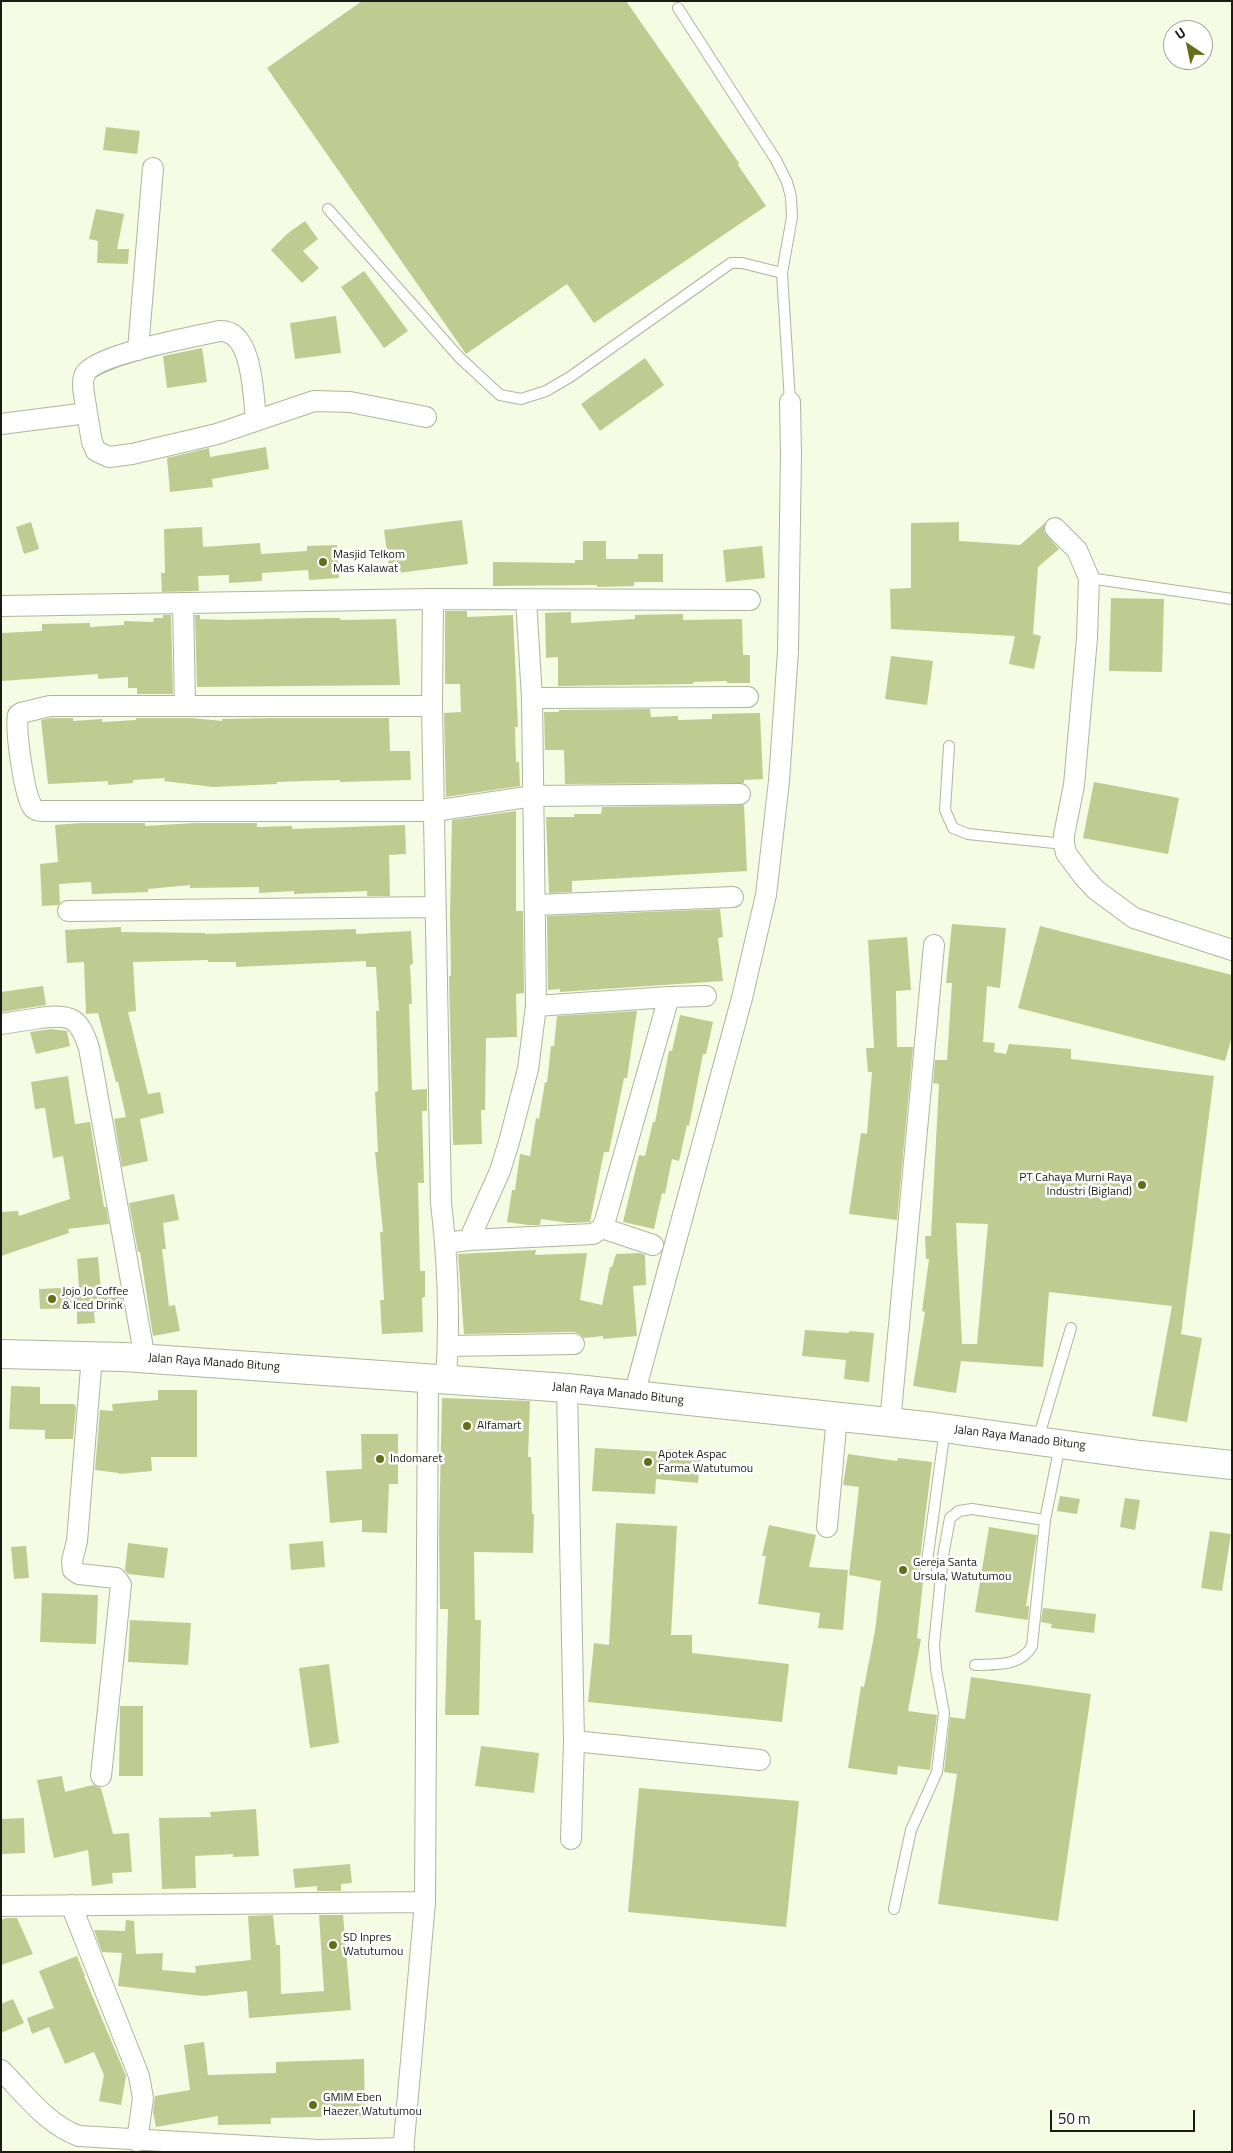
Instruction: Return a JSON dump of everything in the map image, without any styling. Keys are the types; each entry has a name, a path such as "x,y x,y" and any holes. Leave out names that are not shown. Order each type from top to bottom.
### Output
{"highway":[{"name":"Jalan Raya Manado Bitung","path":"1,1354 145,1359 567,1388 945,1428 1140,1455 1232,1465"}],"street":[{"path":"138,350 153,168"},
{"path":"256,419 247,355 242,343 228,331 138,350 95,365 86,373 83,385 92,442 96,451 109,457 217,434 314,400 350,402 426,417"},
{"path":"634,1395 742,998 766,895 785,710 788,641 790,402"},
{"path":"1,424 87,413"},
{"path":"1055,528 1077,550 1089,578 1087,638 1074,786 1064,844 1066,853 1096,890 1134,918 1232,950"},
{"path":"1,2070 49,2118 70,2133 89,2137 318,2150 404,2150 426,1902 437,1379 448,1346 446,1244 441,1203 432,706 433,599"},
{"path":"1,606 433,599 750,600"},
{"path":"469,1240 500,1171 509,1142 528,1069 536,1006 532,698 526,600"},
{"path":"183,603 185,706"},
{"path":"532,698 748,697"},
{"path":"432,706 50,706 32,709 18,715 23,775 32,805 37,810 57,812 434,810 533,796 740,794"},
{"path":"535,905 733,897"},
{"path":"68,911 436,907"},
{"path":"890,1423 934,945"},
{"path":"536,1006 706,996"},
{"path":"446,1244 469,1240 593,1234 602,1228 669,997"},
{"path":"1,1024 64,1016 79,1025 85,1035 89,1048 145,1359"},
{"path":"602,1228 654,1245"},
{"path":"448,1346 574,1344"},
{"path":"92,1356 77,1540 72,1561 73,1570 80,1574 116,1578 121,1585 101,1776"},
{"path":"567,1388 574,1742 571,1839"},
{"path":"827,1527 837,1416"},
{"path":"574,1742 760,1760"},
{"path":"1,1906 426,1902"},
{"path":"70,1905 139,2076 143,2098 137,2140"}],"lane":[{"path":"678,8 776,160 787,182 791,197 792,217 782,273 790,402"},
{"path":"328,209 459,357 500,395 521,399 546,391 570,377 731,263 742,263 782,273"},
{"path":"1089,578 1232,599"},
{"path":"948,746 945,810 953,828 968,834 1064,844"},
{"path":"975,1665 1010,1664 1026,1655 1032,1646 1045,1520 1049,1441 1071,1328"},
{"path":"925,1576 945,1428"},
{"path":"894,1909 911,1830 937,1772 944,1713 936,1670 934,1645 943,1556 950,1518 959,1511 972,1509 1045,1520"}],"building":[{"path":"362,1 626,1 739,163 738,165 766,206 594,323 567,284 466,354 267,68"},
{"path":"106,127 140,131 137,154 103,150"},
{"path":"96,209 124,214 117,249 129,249 128,264 97,263 98,241 89,239"},
{"path":"305,221 318,239 303,251 319,268 302,283 271,250 287,234"},
{"path":"364,271 408,331 384,348 341,287"},
{"path":"336,316 341,353 295,359 290,323"},
{"path":"202,348 207,382 167,388 163,356"},
{"path":"645,358 664,385 600,431 581,404"},
{"path":"266,447 269,469 212,479 213,487 170,492 167,458 209,448 210,457"},
{"path":"462,520 468,564 390,574 384,530"},
{"path":"31,522 39,549 24,554 16,527"},
{"path":"959,522 959,541 1020,545 1045,523 1044,532 1059,549 1038,567 1033,634 1041,636 1034,669 1009,664 1015,636 891,629 890,589 911,588 911,523"},
{"path":"202,527 203,547 260,543 261,554 307,551 307,546 337,545 339,578 309,580 308,570 262,573 262,581 229,583 229,575 198,576 199,591 162,592 161,573 165,573 164,529"},
{"path":"583,541 606,541 606,559 638,559 638,554 663,554 663,582 634,582 634,586 597,587 597,585 493,586 493,562 575,563 575,560 583,560"},
{"path":"762,546 765,578 726,582 723,550"},
{"path":"1111,598 1164,599 1162,672 1109,671"},
{"path":"445,611 467,611 467,617 513,615 518,727 515,727 516,762 519,762 520,786 446,797 444,713 461,712 460,684 445,684"},
{"path":"571,612 571,623 635,619 635,615 683,614 683,620 742,619 743,655 750,655 750,683 727,683 727,681 693,682 693,684 558,686 558,657 546,658 545,613"},
{"path":"163,615 171,615 173,694 137,694 137,688 128,688 128,677 98,679 98,674 2,681 2,633 42,631 42,624 90,623 90,627 124,625 124,621 153,622 154,618 163,618"},
{"path":"195,615 200,615 200,619 226,620 396,619 400,685 197,687"},
{"path":"891,656 933,661 927,705 885,699"},
{"path":"650,709 651,717 678,716 678,720 712,719 712,714 760,713 763,779 744,780 744,783 565,784 564,750 545,750 544,712 559,712 559,710"},
{"path":"73,718 73,721 102,719 102,722 136,720 136,718 191,718 222,721 222,719 271,718 389,718 390,751 410,751 411,780 305,781 213,787 164,781 165,778 133,780 133,783 108,785 108,781 48,784 41,720"},
{"path":"1094,782 1179,798 1168,854 1083,838"},
{"path":"744,805 747,871 572,881 572,892 549,893 546,817 574,817 574,814 601,814 602,807"},
{"path":"516,811 516,911 523,911 524,993 516,994 517,1037 486,1038 485,1110 481,1110 482,1144 453,1145 449,976 451,976 452,820"},
{"path":"145,823 145,826 195,823 257,823 257,827 292,826 292,829 405,825 406,854 389,855 390,896 367,896 367,891 294,894 294,891 259,893 259,887 190,888 190,885 148,889 148,892 92,894 91,882 59,884 60,903 58,905 42,906 40,864 58,862 55,825"},
{"path":"720,909 723,937 718,938 723,981 560,992 560,989 548,990 547,916"},
{"path":"952,924 1006,928 1000,988 987,986 983,1042 995,1043 994,1052 1006,1054 1009,1044 1071,1049 1071,1059 1214,1076 1181,1334 1202,1338 1187,1422 1152,1416 1172,1306 1049,1292 1043,1367 961,1361 956,1393 913,1386 925,1312 922,1311 929,1259 926,1259 925,1236 931,1236 939,1084 933,1083 935,1060 947,1060 952,983 946,983","holes":["956,1223 988,1224 977,1344 962,1344"]},
{"path":"1040,926 1232,975 1232,1036 1225,1061 1018,1008"},
{"path":"121,927 121,932 205,934 356,929 356,934 411,931 413,964 410,965 412,1004 409,1004 412,1090 427,1089 427,1111 422,1111 424,1183 418,1183 420,1271 425,1271 425,1297 422,1298 423,1332 382,1334 380,1300 384,1300 380,1232 383,1232 375,1152 378,1152 375,1092 378,1091 376,1011 379,1011 376,967 366,967 366,961 236,967 236,962 208,962 208,960 133,962 136,1011 128,1012 148,1094 160,1092 164,1113 140,1119 148,1161 122,1167 114,1119 126,1117 118,1082 116,1082 98,1013 86,1014 84,962 67,963 65,930"},
{"path":"907,937 911,990 896,991 897,1047 913,1047 897,1220 849,1214 861,1133 867,1134 872,1072 868,1072 866,1048 874,1048 868,940"},
{"path":"43,986 46,1005 1,1012 1,992"},
{"path":"637,1011 627,1078 624,1078 609,1152 604,1152 590,1222 568,1223 541,1219 540,1225 528,1225 507,1222 512,1190 515,1190 520,1154 530,1156 536,1118 539,1119 545,1082 547,1083 551,1046 554,1046 557,1016"},
{"path":"680,1015 713,1022 706,1054 703,1054 689,1126 687,1125 679,1161 672,1159 665,1194 662,1193 654,1229 623,1222 639,1155 645,1156 653,1122 655,1122 669,1051 672,1051"},
{"path":"51,1029 67,1031 70,1046 36,1054 30,1032"},
{"path":"68,1076 75,1124 90,1122 104,1207 106,1207 109,1224 68,1229 69,1233 1,1256 1,1212 18,1211 19,1216 70,1199 63,1156 53,1158 45,1108 35,1109 31,1082"},
{"path":"174,1194 179,1220 163,1223 166,1249 162,1249 169,1306 175,1305 180,1331 153,1336 140,1252 138,1252 129,1203"},
{"path":"536,1250 535,1255 587,1253 580,1300 602,1305 610,1267 612,1267 616,1254 640,1253 645,1255 646,1285 633,1286 637,1336 603,1339 603,1336 584,1338 574,1332 464,1334 458,1254"},
{"path":"98,1257 101,1290 120,1288 124,1308 94,1312 95,1323 77,1324 77,1308 40,1309 39,1289 79,1287 77,1259"},
{"path":"805,1330 874,1333 869,1382 844,1379 846,1360 802,1356"},
{"path":"11,1386 40,1387 40,1404 74,1404 76,1407 73,1439 45,1439 45,1430 9,1429"},
{"path":"158,1390 197,1390 197,1457 151,1457 152,1471 119,1474 95,1470 100,1410 113,1411 112,1404 158,1400"},
{"path":"442,1398 530,1401 528,1457 531,1457 532,1514 534,1514 533,1553 474,1552 475,1620 481,1620 479,1715 445,1715 448,1609 440,1609 439,1532"},
{"path":"361,1434 398,1434 398,1484 389,1484 387,1533 362,1532 362,1520 330,1523 326,1471 362,1469"},
{"path":"595,1448 666,1452 667,1449 701,1452 698,1483 656,1479 655,1494 592,1491"},
{"path":"848,1454 897,1461 898,1458 932,1462 918,1575 923,1582 917,1638 921,1639 908,1711 937,1715 930,1770 898,1766 897,1775 848,1768 861,1686 864,1687 875,1631 881,1581 849,1575 859,1487 843,1485"},
{"path":"1060,1496 1080,1499 1077,1514 1057,1511"},
{"path":"1125,1498 1140,1500 1135,1530 1120,1527"},
{"path":"616,1523 677,1526 671,1635 692,1635 692,1653 789,1664 782,1722 588,1702 594,1643 609,1645"},
{"path":"769,1525 816,1535 809,1567 848,1570 843,1630 818,1628 820,1613 758,1604 766,1556 762,1556"},
{"path":"989,1527 1037,1535 1026,1606 1029,1606 1028,1620 975,1612"},
{"path":"1210,1531 1231,1534 1222,1591 1201,1588"},
{"path":"323,1541 325,1567 291,1570 289,1544"},
{"path":"128,1543 168,1548 164,1578 128,1574 125,1570"},
{"path":"26,1546 29,1578 14,1579 11,1547"},
{"path":"42,1593 98,1595 96,1644 40,1642"},
{"path":"1043,1608 1096,1614 1094,1633 1051,1628 1052,1624 1041,1622"},
{"path":"130,1620 191,1623 188,1665 128,1662"},
{"path":"329,1664 339,1743 310,1748 299,1668"},
{"path":"971,1677 1091,1694 1058,1921 938,1904 957,1774 944,1772 950,1717 965,1719"},
{"path":"120,1706 143,1706 143,1776 119,1776"},
{"path":"481,1746 539,1753 534,1793 475,1786"},
{"path":"62,1776 65,1792 93,1785 101,1788 113,1834 129,1833 132,1872 112,1873 113,1883 92,1886 88,1850 54,1858 37,1780"},
{"path":"639,1788 799,1801 786,1927 628,1912"},
{"path":"256,1809 259,1856 233,1857 233,1854 195,1856 196,1888 162,1889 159,1818 211,1817 210,1812"},
{"path":"24,1818 25,1853 1,1854 1,1819"},
{"path":"350,1864 352,1883 341,1884 341,1891 317,1891 317,1886 295,1888 293,1869"},
{"path":"273,1915 276,1945 280,1945 281,1994 324,1991 319,1915 343,1915 351,2010 249,2018 247,1991 203,1996 118,1986 122,1953 102,1952 94,1930 125,1931 126,1920 134,1921 136,1954 163,1953 162,1970 196,1973 195,1966 251,1960 248,1916"},
{"path":"17,1918 33,1954 1,1965 1,1920"},
{"path":"77,1956 126,2076 121,2105 99,2101 104,2075 94,2052 65,2064 49,2027 32,2034 27,2018 54,2008 39,1971"},
{"path":"13,1999 24,2023 1,2033 1,2004"},
{"path":"204,2042 208,2075 276,2073 276,2062 364,2059 365,2116 271,2118 271,2124 218,2125 218,2116 156,2127 153,2112 155,2096 190,2090 184,2045"}],"place":[{"name":"Masjid Telkom Mas Kalawat","path":"323,562"},
{"name":"PT Cahaya Murni Raya Industri (Bigland)","path":"1142,1185"},
{"name":"Jojo Jo Coffee & Iced Drink","path":"52,1299"},
{"name":"Alfamart","path":"467,1426"},
{"name":"Indomaret","path":"380,1459"},
{"name":"Apotek Aspac Farma Watutumou","path":"648,1462"},
{"name":"Gereja Santa Ursula, Watutumou","path":"903,1570"},
{"name":"SD Inpres Watutumou","path":"333,1945"},
{"name":"GMIM Eben Haezer Watutumou","path":"313,2105"}]}
